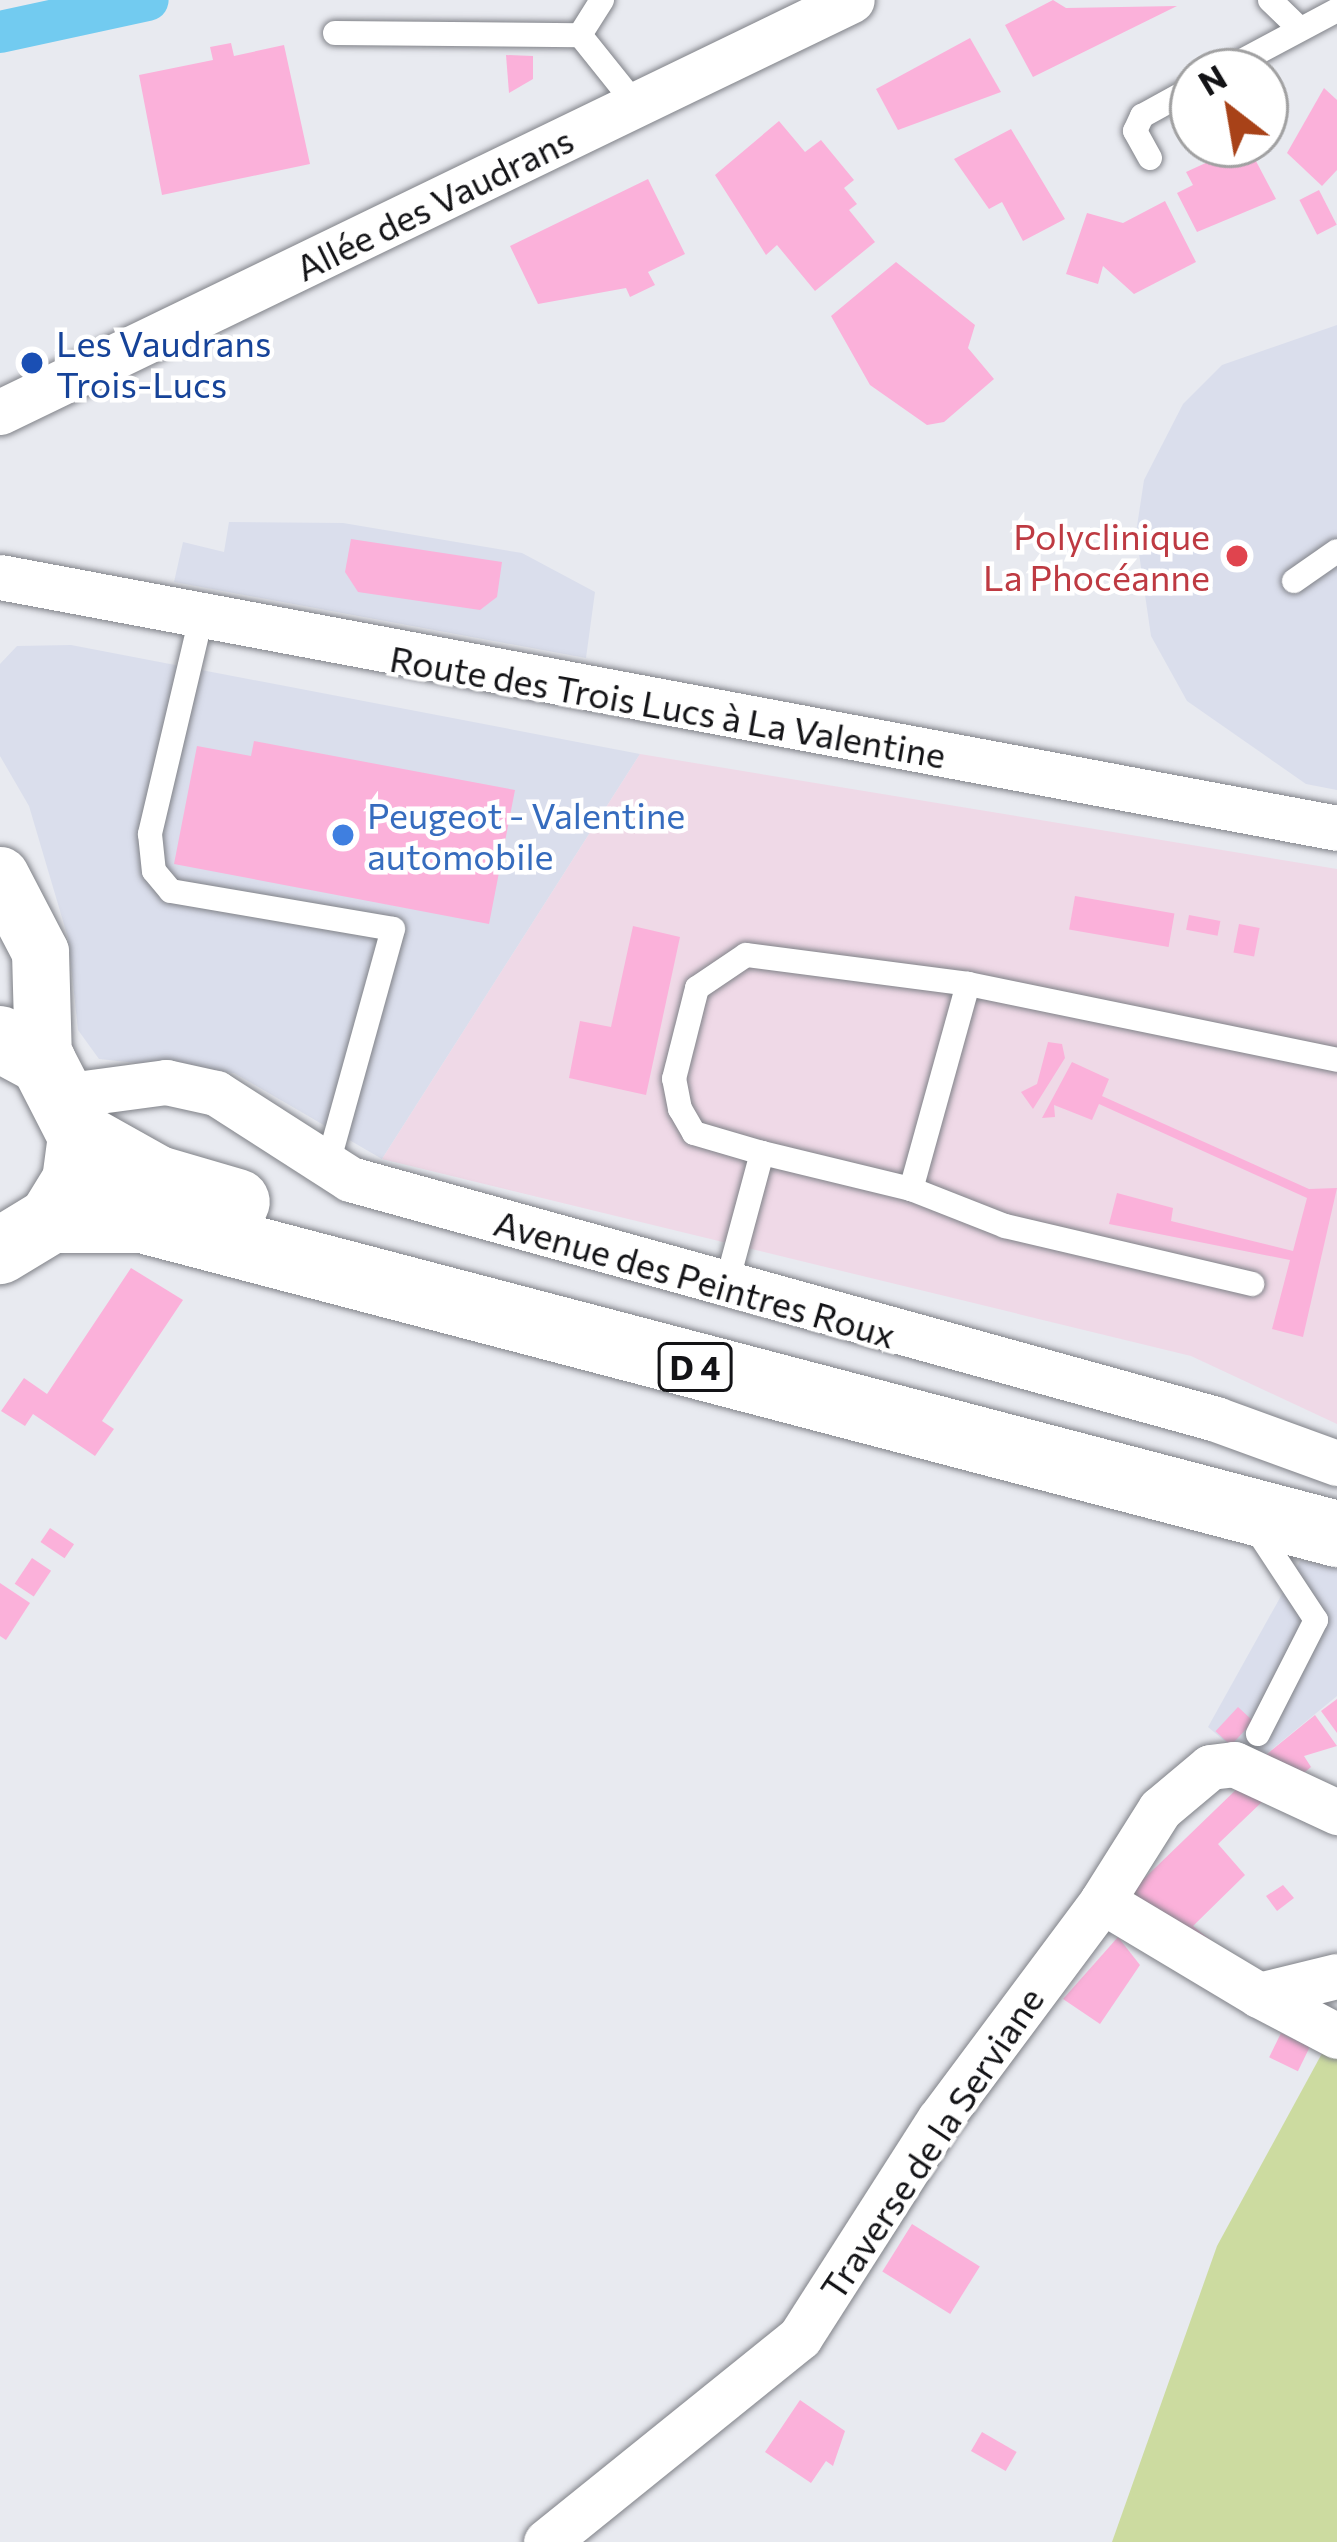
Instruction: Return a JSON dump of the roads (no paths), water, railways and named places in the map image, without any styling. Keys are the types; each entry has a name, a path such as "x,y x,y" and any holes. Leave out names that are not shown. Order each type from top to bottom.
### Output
{"main road":[{"path":"26,1236 75,1181 48,1083"},
{"name":"Avenue des Peintres Roux","path":"48,1083 158,1179 351,1235 1337,1491"},
{"name":"D 4","path":"26,1236 142,1220 1337,1534"}],"street":[{"name":"Allée des Vaudrans","path":"5,412 852,0"},
{"name":"Route des Trois Lucs à La Valentine","path":"0,577 200,622 1337,828"},
{"path":"0,971 3,881"},
{"path":"3,881 40,952 48,1083"},
{"name":"Avenue des Peintres Roux","path":"48,1083 166,1082 216,1093 327,1168 725,1290 1216,1419 1337,1463"},
{"name":"Traverse de la Serviane","path":"546,2542 800,2337 939,2120 1102,1901 1160,1809 1210,1767 1234,1764 1337,1812"},
{"path":"1102,1901 1337,2036"},
{"path":"1259,1995 1337,1976"}],"lane":[{"path":"580,35 602,0"},
{"path":"1270,0 1300,28"},
{"path":"1265,48 1337,10"},
{"path":"335,33 580,35"},
{"path":"580,35 636,105"},
{"path":"1150,158 1135,131 1142,116 1169,101"},
{"path":"1294,581 1337,551"},
{"path":"200,622 150,835 154,871 171,891 393,929 327,1168"},
{"path":"1252,1284 1005,1226 911,1190 694,1133 680,1109 674,1079 697,988 716,966 746,955 968,984 1337,1060"},
{"path":"911,1190 968,984"},
{"path":"725,1290 762,1153"},
{"path":"1246,1510 1264,1553 1307,1592 1316,1620 1258,1734"}],"waterway":[{"path":"0,32 148,0"}],"place":[{"name":"Les Vaudrans Trois-Lucs","path":"32,363"},
{"name":"Polyclinique La Phocéanne","path":"1237,556"},
{"name":"Peugeot - Valentine automobile","path":"343,835"}]}
